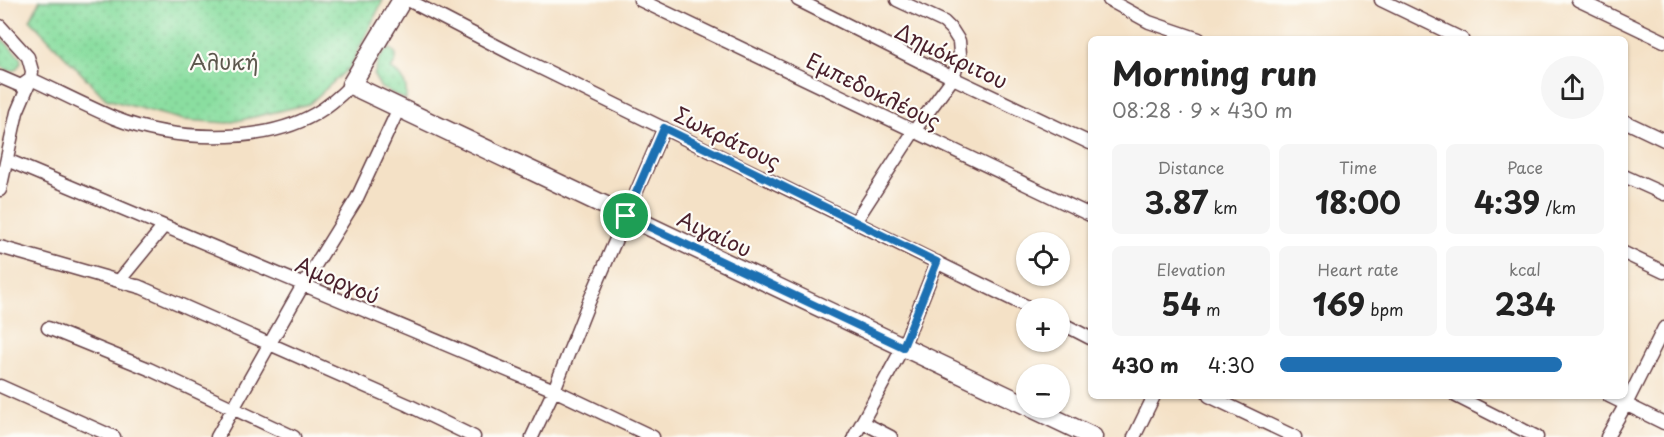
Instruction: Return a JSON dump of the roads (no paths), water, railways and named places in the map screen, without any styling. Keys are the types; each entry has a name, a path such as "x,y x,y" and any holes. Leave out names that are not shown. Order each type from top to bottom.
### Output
{"main road":[{"path":"351,85 402,0"},
{"name":"Αιγαίου","path":"351,85 1016,400"},
{"path":"1053,418 1090,436"}],"street":[{"name":"Σωκράτους","path":"408,0 514,55 1016,301"},
{"name":"Εμπεδοκλέους","path":"640,0 1088,214"},
{"name":"Δημόκριτου","path":"798,0 952,78 1088,142"},
{"path":"855,222 914,131 952,78 960,54 959,41 944,22 897,0"},
{"path":"1109,0 1149,22 1190,36"},
{"path":"1381,0 1456,36"},
{"path":"1578,0 1664,41"},
{"path":"0,26 28,57 31,66 31,79 17,111 0,190"},
{"path":"0,77 21,86 31,79"},
{"path":"31,79 116,119 153,129 216,137 268,131 294,124 316,114 351,85"},
{"path":"217,437 303,285 357,198 399,108"},
{"path":"1628,123 1664,140"},
{"path":"532,437 664,128"},
{"name":"Αμοργού","path":"7,160 554,390 653,437"},
{"path":"1628,178 1664,195"},
{"path":"118,280 164,226"},
{"path":"0,247 138,286 408,405 474,437"},
{"path":"1628,255 1664,272"},
{"path":"854,437 903,347 937,262"},
{"path":"48,328 148,369 294,437"},
{"path":"1070,328 1088,337"},
{"path":"1607,437 1664,328"},
{"path":"0,386 114,437"},
{"path":"1134,437 1153,399"},
{"path":"1215,399 1295,437"},
{"path":"1462,399 1537,437"},
{"path":"1615,399 1664,423"},
{"path":"862,422 891,437"}],"park label":[{"name":"Αλυκή","path":"224,61"}]}
